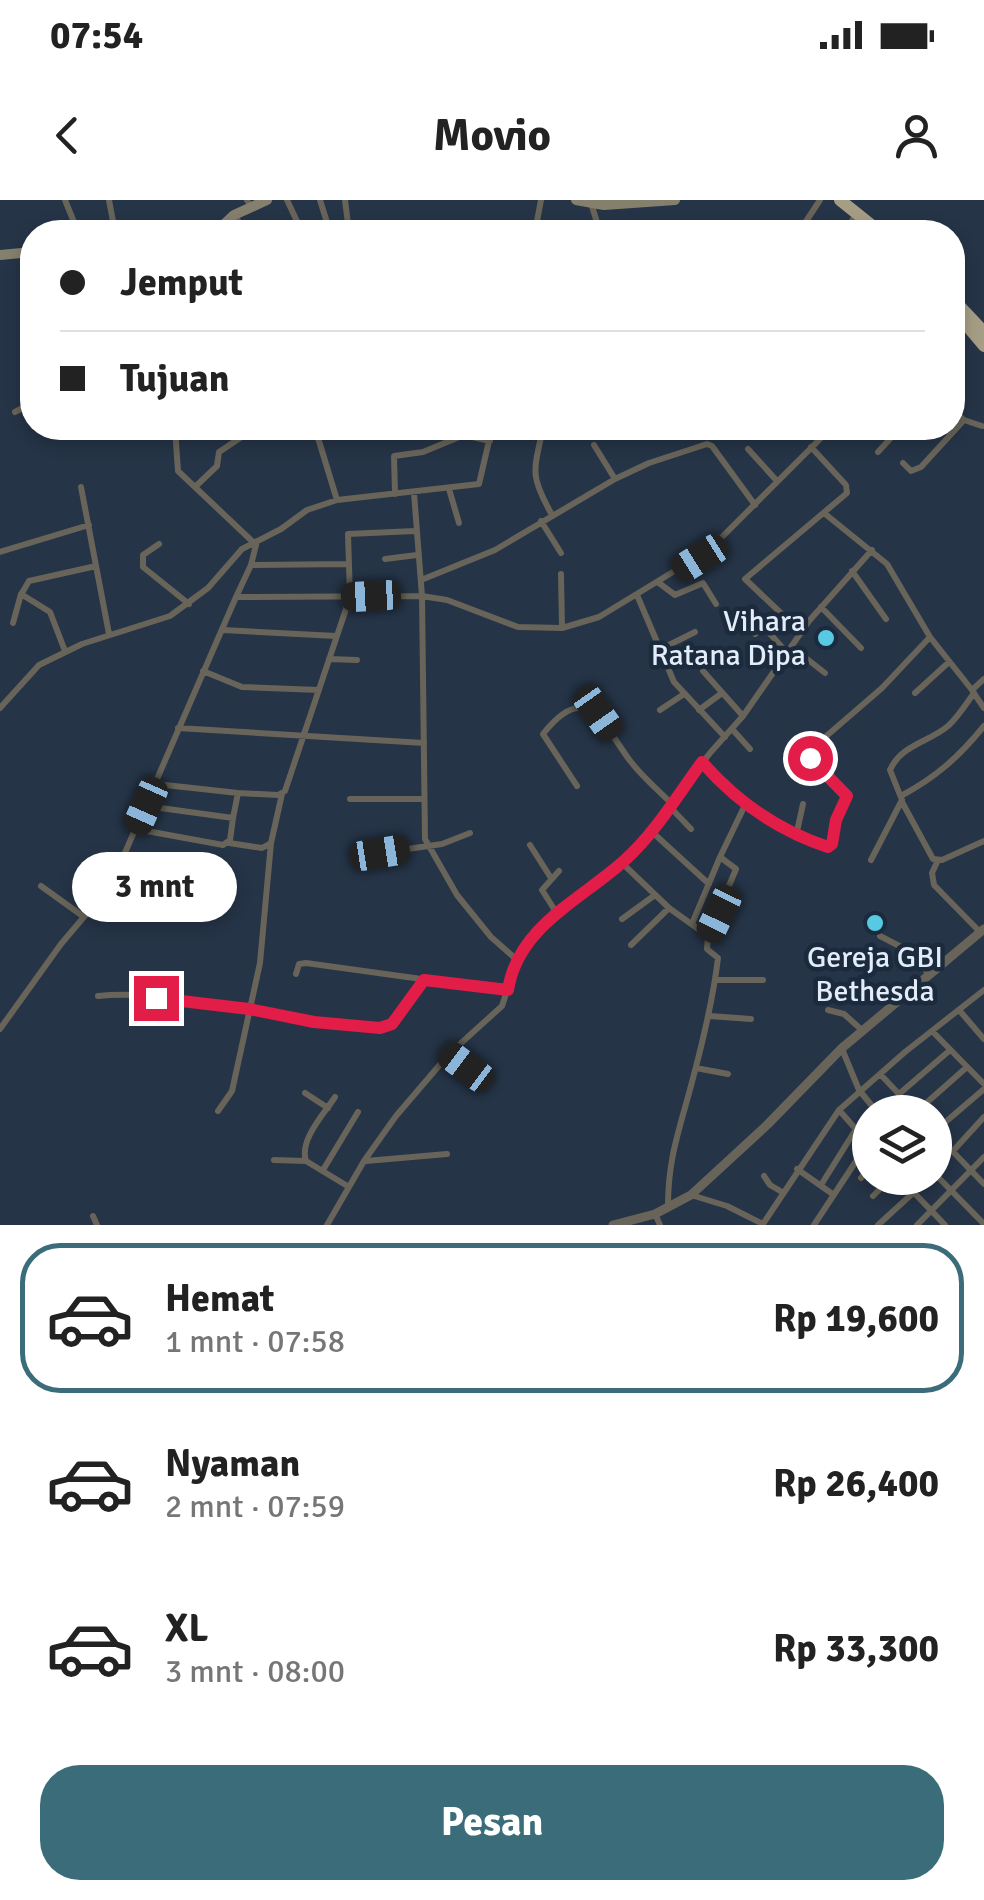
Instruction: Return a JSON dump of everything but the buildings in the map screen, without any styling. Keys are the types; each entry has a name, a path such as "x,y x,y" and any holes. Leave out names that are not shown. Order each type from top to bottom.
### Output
{"highway":[{"path":"832,200 853,219"},
{"path":"840,200 865,220"},
{"path":"965,312 984,332"},
{"path":"965,323 984,346"}],"main road":[{"path":"228,220 267,200"},
{"path":"576,200 675,200"},
{"path":"590,202 644,200"},
{"path":"227,220 249,201"}],"street":[{"path":"234,215 238,220"},
{"path":"15,412 20,409"},
{"path":"176,440 177,469 255,542"},
{"path":"195,488 217,466 219,452 237,440"},
{"path":"319,440 337,500"},
{"path":"395,494 394,456 423,452 450,440"},
{"path":"0,708 35,668 66,651 162,619 189,604 235,556 307,510 337,500 481,482 490,441 484,440"},
{"path":"540,440 533,467 552,514"},
{"path":"236,597 422,596 463,605 506,624 562,628 599,617 709,550 818,440"},
{"path":"878,452 887,440"},
{"path":"902,463 911,471 921,468 946,440"},
{"path":"421,580 456,563 484,556 614,479 709,444 755,505"},
{"path":"594,445 614,479"},
{"path":"802,634 745,579 843,497 848,487 810,447"},
{"path":"748,449 777,481"},
{"path":"81,487 109,634"},
{"path":"448,489 459,522"},
{"path":"414,493 422,596 422,799 426,845 473,916 517,960"},
{"path":"824,513 872,550 897,579 930,637 984,708"},
{"path":"541,521 561,552"},
{"path":"0,552 89,525"},
{"path":"218,1111 232,1091 260,963 271,843 282,794 350,597 350,532 416,531"},
{"path":"0,1029 111,884 251,565 255,542"},
{"path":"159,544 144,555 143,566 189,604"},
{"path":"328,1225 388,1127 449,1054 498,1011 517,960 556,912 622,863 651,831 702,762 743,716 821,607 872,550"},
{"path":"385,558 417,555"},
{"path":"251,565 348,564"},
{"path":"13,623 29,581 96,566"},
{"path":"852,571 886,619"},
{"path":"561,574 562,628"},
{"path":"660,583 674,595 703,583 716,604"},
{"path":"22,594 50,612 66,651"},
{"path":"637,595 674,682 724,737"},
{"path":"821,607 861,648"},
{"path":"756,634 782,614"},
{"path":"764,627 791,652 826,674"},
{"path":"223,630 336,636"},
{"path":"661,648 696,632"},
{"path":"702,762 746,803 796,836 828,847 847,799 809,752 882,688 930,637"},
{"path":"330,659 357,660"},
{"path":"915,693 949,662"},
{"path":"703,670 743,716"},
{"path":"203,671 242,687 319,690"},
{"path":"938,860 928,855 892,776 892,764 918,741 948,725 984,679"},
{"path":"699,710 722,693"},
{"path":"660,710 684,694"},
{"path":"577,786 543,734 576,707 596,711 629,760 691,828"},
{"path":"871,860 902,798 949,766 984,726"},
{"path":"178,728 424,743"},
{"path":"732,729 750,749"},
{"path":"156,784 238,794 282,794"},
{"path":"229,843 238,794"},
{"path":"350,799 422,799"},
{"path":"692,924 746,803"},
{"path":"796,836 804,804"},
{"path":"146,806 233,818"},
{"path":"136,830 170,838 262,848 271,843"},
{"path":"651,831 709,884"},
{"path":"380,853 448,842 470,833"},
{"path":"613,1225 655,1214 691,1195 842,1048 982,931 934,885 932,872 938,860 984,842"},
{"path":"530,845 551,878"},
{"path":"668,1207 669,1164 715,980 718,958 708,949 708,936 736,869 720,857"},
{"path":"622,863 669,908 708,936"},
{"path":"556,912 542,890 560,870"},
{"path":"41,886 84,917"},
{"path":"622,919 655,895"},
{"path":"631,945 669,908"},
{"path":"880,936 905,949 929,974"},
{"path":"296,974 302,963 508,990"},
{"path":"98,996 249,1009 314,1022 385,1027 392,1024 424,980"},
{"path":"715,980 763,980"},
{"path":"691,1195 727,1206 763,1224 839,1110 984,990"},
{"path":"828,1010 844,1014 863,1031"},
{"path":"959,1010 984,1039"},
{"path":"709,1016 751,1019"},
{"path":"932,1031 984,1086 952,1116"},
{"path":"842,1048 863,1095"},
{"path":"880,1074 898,1094 950,1051"},
{"path":"449,1054 483,1080"},
{"path":"935,1095 967,1067"},
{"path":"696,1068 728,1074"},
{"path":"305,1092 328,1108"},
{"path":"306,1161 306,1143 335,1096"},
{"path":"839,1110 852,1125"},
{"path":"323,1170 358,1112"},
{"path":"984,1117 952,1151 984,1184"},
{"path":"821,1185 852,1135"},
{"path":"364,1161 448,1154"},
{"path":"952,1187 984,1157"},
{"path":"274,1160 306,1161 349,1186"},
{"path":"797,1169 834,1195"},
{"path":"814,1225 852,1169"},
{"path":"764,1176 782,1192"},
{"path":"952,1191 984,1224"},
{"path":"878,1225 911,1195"},
{"path":"915,1195 945,1225"},
{"path":"917,1225 944,1195"},
{"path":"655,1214 660,1225"},
{"path":"93,1216 97,1225"}],"place":[{"name":"Vihara Ratana Dipa","path":"826,638"},
{"name":"Gereja GBI Bethesda","path":"875,923"}],"route":[{"path":"156,998 380,1028 392,1024 424,980 508,990 517,960 533,938 556,912 626,860 702,762 726,788 776,824 796,836 828,847 832,844 836,820 847,796 810,758"}]}
